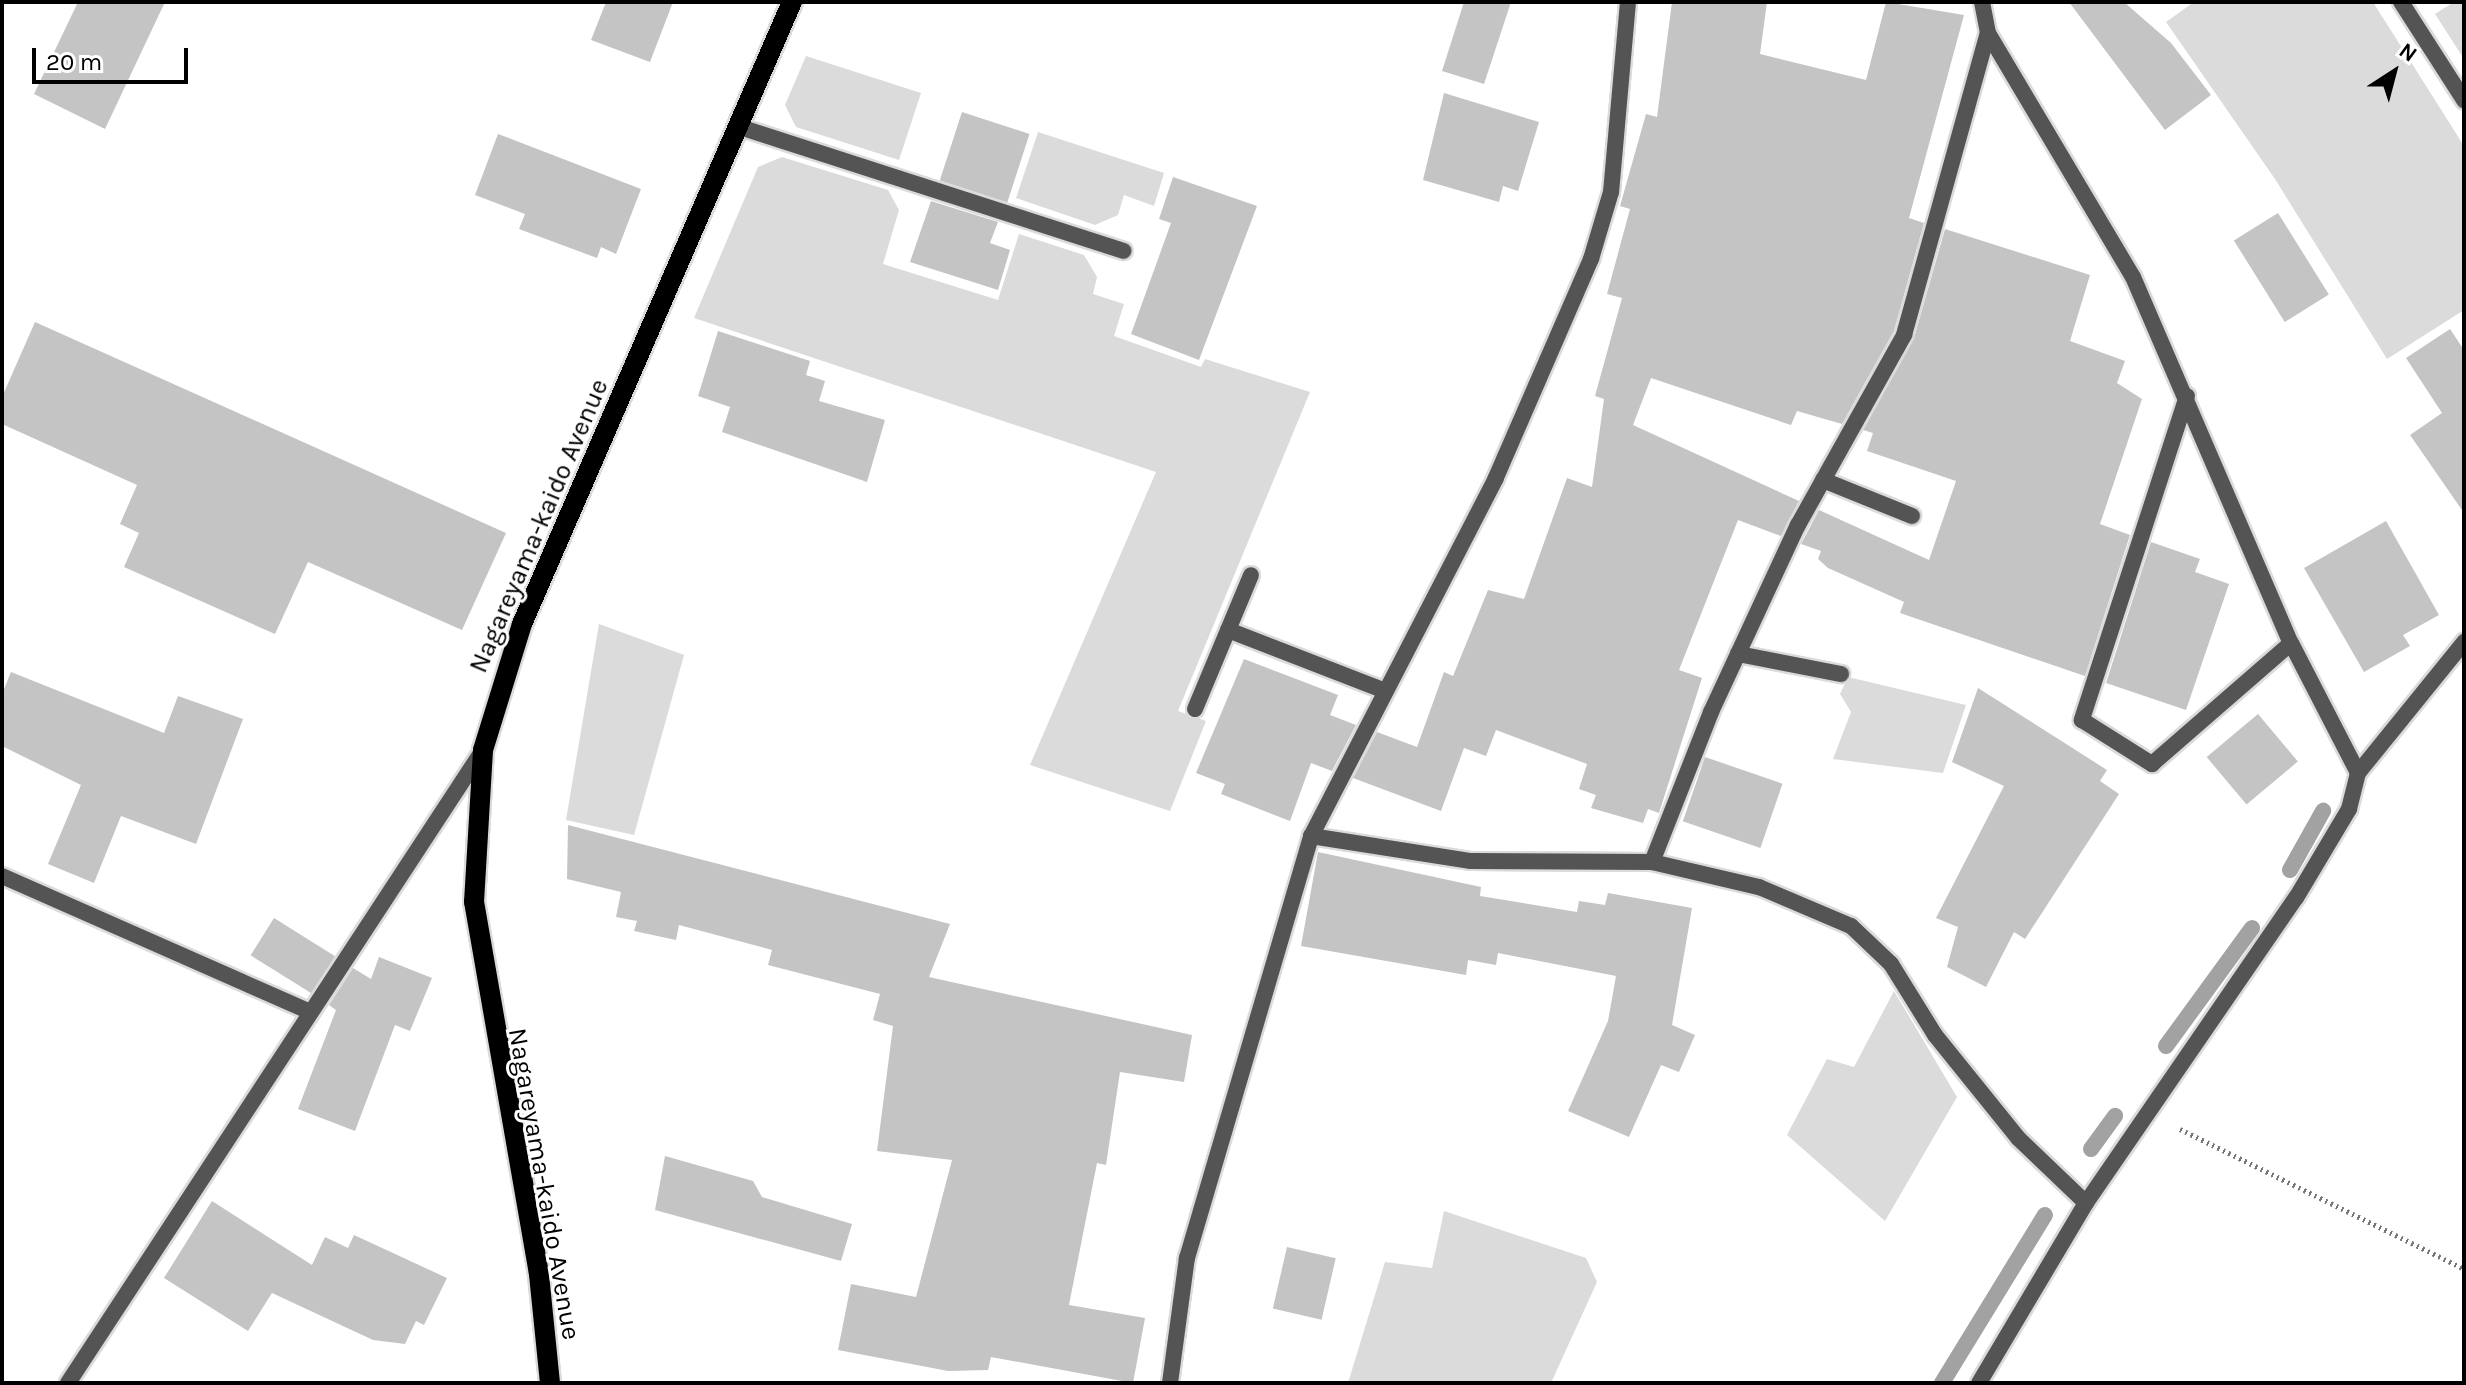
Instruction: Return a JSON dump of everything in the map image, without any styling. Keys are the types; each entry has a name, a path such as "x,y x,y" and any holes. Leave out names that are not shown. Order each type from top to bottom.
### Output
{"main road":[{"name":"Nagareyama-kaido Avenue","path":"550,1383 539,1274 474,902 483,750 522,624 792,2"}],"street":[{"path":"1170,1383 1187,1258 1311,836 1383,690 1502,465 1591,259 1611,192 1628,2"},
{"path":"1982,2 1988,33 2133,277 2187,396 2291,643 2358,773"},
{"path":"2401,2 2464,100"},
{"path":"1652,862 1738,654 1823,480 1904,335 1988,33"},
{"path":"740,127 1123,251"},
{"path":"2187,396 2082,720 2152,764 2291,643"},
{"path":"1823,480 1912,516"},
{"path":"1195,709 1251,575"},
{"path":"1228,630 1383,690"},
{"path":"1979,1383 2086,1203 2150,1115 2296,898 2349,809 2358,773 2464,642"},
{"path":"1738,654 1841,674"},
{"path":"68,1383 483,750"},
{"path":"1311,836 1471,861 1652,862 1759,887 1851,926 1891,964 1935,1035 2018,1138 2086,1203"},
{"path":"2,876 310,1012"}],"path":[{"path":"2150,1115 2464,1269"}],"shaded area":[{"path":"2194,2 2373,2 2464,146 2464,310 2387,359 2275,179 2166,22"},
{"path":"2454,2 2464,2 2464,59 2435,14"},
{"path":"806,56 921,93 899,160 796,127 785,105"},
{"path":"1038,132 1164,173 1154,206 1124,195 1118,215 1095,225 1016,198"},
{"path":"782,157 888,190 899,210 883,264 998,300 1019,234 1084,255 1097,277 1093,294 1124,304 1114,336 1201,367 1205,359 1310,392 1178,711 1206,721 1170,811 1030,765 1156,472 694,318 758,167"},
{"path":"599,624 684,655 634,835 566,820"},
{"path":"1848,677 1966,705 1943,773 1833,759 1851,712 1840,694"},
{"path":"1894,991 1957,1097 1885,1221 1787,1135 1827,1059 1854,1067"},
{"path":"1444,1211 1586,1258 1597,1282 1551,1383 1348,1383 1385,1262 1432,1268"}],"building":[{"path":"78,2 165,2 105,129 34,94"},
{"path":"606,2 673,2 650,62 591,40"},
{"path":"1464,2 1511,2 1484,84 1442,71"},
{"path":"1672,2 1767,2 1760,54 1866,80 1886,2 1964,15 1909,218 1924,223 1894,331 1842,424 1797,411 1791,425 1651,378 1633,425 1799,501 1781,536 1738,520 1679,670 1702,678 1659,813 1648,809 1643,823 1591,808 1596,795 1579,789 1587,764 1496,730 1486,756 1464,748 1441,811 1353,778 1377,732 1417,747 1444,672 1453,676 1488,590 1524,599 1567,478 1592,487 1604,399 1595,396 1622,298 1607,294 1630,209 1620,206 1646,114 1657,117"},
{"path":"2069,2 2124,2 2171,43 2211,95 2165,130"},
{"path":"1444,93 1539,122 1518,191 1503,186 1499,202 1423,180"},
{"path":"962,112 1030,134 1007,202 940,180"},
{"path":"498,134 641,189 616,254 601,247 597,258 519,229 525,214 475,195"},
{"path":"1173,177 1257,206 1199,360 1131,334 1171,223 1159,219"},
{"path":"931,201 998,222 990,243 1010,250 998,290 910,262"},
{"path":"2278,213 2329,294 2285,322 2234,241"},
{"path":"1945,229 2090,275 2070,341 2125,361 2117,383 2142,399 2100,524 2130,535 2085,676 1900,613 1904,602 1828,568 1818,559 1821,551 1801,544 1819,510 1929,560 1956,481 1867,451 1873,433 1863,430 1914,338"},
{"path":"35,322 506,533 462,630 308,562 275,634 124,567 139,533 120,524 137,485 2,424 2,397"},
{"path":"2450,329 2464,350 2464,513 2410,435 2442,413 2406,358"},
{"path":"718,331 810,361 806,375 825,381 819,401 885,420 867,482 722,432 730,407 698,396"},
{"path":"2386,521 2439,615 2403,635 2410,646 2364,672 2304,568"},
{"path":"2151,542 2200,559 2195,572 2229,584 2186,710 2106,683"},
{"path":"1244,659 1338,695 1330,715 1356,725 1332,771 1311,763 1290,821 1221,794 1225,784 1196,773"},
{"path":"11,672 164,733 178,696 243,719 196,844 121,816 94,883 48,864 81,785 2,746 2,694"},
{"path":"1978,688 2107,770 2100,781 2119,794 2025,939 2014,932 1986,987 1947,967 1958,927 1936,918 2004,786 1952,762"},
{"path":"2258,714 2298,761 2247,805 2207,757"},
{"path":"1705,757 1783,784 1760,848 1683,821"},
{"path":"568,825 950,924 929,977 1192,1035 1184,1082 1120,1072 1106,1165 1097,1163 1069,1305 1145,1318 1133,1383 991,1357 988,1370 948,1371 838,1350 851,1284 916,1297 952,1160 877,1151 893,1026 873,1020 880,994 768,965 772,950 679,925 676,940 634,931 637,921 616,917 621,892 567,879"},
{"path":"1318,852 1481,887 1480,896 1577,912 1579,901 1605,905 1608,893 1692,908 1672,1025 1695,1035 1679,1072 1661,1065 1629,1137 1568,1111 1608,1021 1616,976 1498,953 1496,965 1468,960 1466,975 1301,946"},
{"path":"274,918 335,956 312,993 251,955"},
{"path":"379,957 432,978 410,1031 395,1025 355,1131 298,1109 336,1010 329,1005 353,968 371,979"},
{"path":"665,1156 753,1181 762,1197 852,1224 841,1261 655,1210"},
{"path":"212,1201 312,1265 325,1237 348,1248 354,1235 447,1278 424,1325 416,1321 405,1344 373,1340 272,1293 248,1331 164,1278"},
{"path":"1287,1247 1336,1258 1322,1320 1273,1308"}],"waterway":[{"path":"2290,870 2323,811"},
{"path":"2166,1046 2252,928"},
{"path":"2091,1149 2115,1116"},
{"path":"1942,1383 2045,1215"}]}
